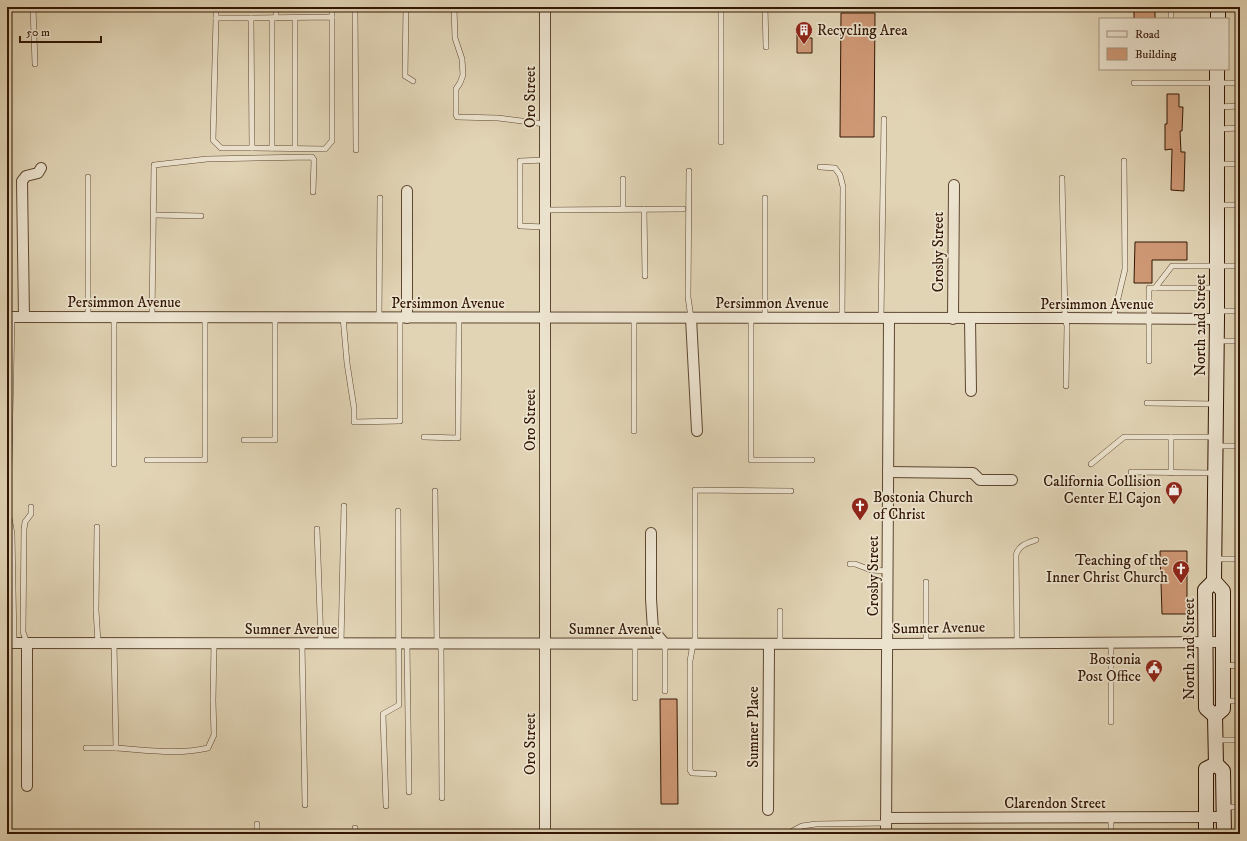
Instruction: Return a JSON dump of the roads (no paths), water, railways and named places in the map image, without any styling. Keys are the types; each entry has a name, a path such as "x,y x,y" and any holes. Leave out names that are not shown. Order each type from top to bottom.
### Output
{"main road":[{"path":"1218,7 1218,18"},
{"name":"North 2nd Street","path":"1218,70 1215,559 1214,581 1205,590 1206,708 1215,716 1216,764 1223,771 1224,834"},
{"path":"1214,581 1223,591 1223,708 1215,716"},
{"path":"1206,642 1216,658 1216,679 1223,699"},
{"path":"1206,834 1206,769 1216,764"},
{"path":"1206,818 1216,834"}],"street":[{"name":"Oro Street","path":"544,7 544,834"},
{"path":"24,317 22,181 26,176 38,173 41,168"},
{"name":"Crosby Street","path":"953,319 954,184"},
{"path":"404,318 407,191"},
{"name":"Persimmon Avenue","path":"9,317 1149,319 1217,315"},
{"path":"691,318 697,431"},
{"name":"Crosby Street","path":"885,319 888,472 886,834"},
{"path":"970,319 971,391"},
{"path":"888,472 974,473 980,480 1012,480"},
{"path":"651,533 651,598 653,630 665,644"},
{"name":"Sumner Avenue","path":"10,643 887,644 1016,642 1223,642"},
{"path":"27,643 27,786"},
{"name":"Sumner Place","path":"768,810 769,644"},
{"name":"Clarendon Street","path":"886,821 1206,818 1223,812"}],"lane":[{"path":"33,7 35,64"},
{"path":"216,7 213,140 221,148 325,149 332,141 332,7"},
{"path":"272,148 274,18 276,7"},
{"path":"355,7 356,150"},
{"path":"406,7 405,76 413,81"},
{"path":"454,7 455,38 462,59 462,74 460,83 456,89 457,117 498,118 544,124"},
{"path":"719,7 721,12 721,142"},
{"path":"765,7 766,47"},
{"path":"1171,7 1171,18"},
{"path":"216,18 332,17"},
{"path":"251,18 252,148"},
{"path":"295,18 295,148"},
{"path":"1134,83 1240,83"},
{"path":"1218,107 1240,106"},
{"path":"884,119 885,319"},
{"path":"1218,129 1240,128"},
{"path":"152,317 154,165 207,159 312,157 314,160 313,192"},
{"path":"544,160 520,161 520,226 544,227"},
{"path":"1113,319 1125,269 1124,161"},
{"path":"1218,164 1240,164"},
{"path":"820,168 835,168 840,175 843,187 842,319"},
{"path":"689,171 688,296 691,318"},
{"path":"88,177 88,317"},
{"path":"1062,178 1065,318 1067,326 1066,386"},
{"path":"623,179 624,210"},
{"path":"379,318 380,198"},
{"path":"765,198 765,318"},
{"path":"1218,205 1240,205"},
{"path":"544,210 683,209"},
{"path":"644,210 645,276"},
{"path":"154,215 201,216"},
{"path":"1155,288 1172,266 1240,266"},
{"path":"1149,361 1149,288 1217,288"},
{"path":"1217,315 1240,311"},
{"path":"9,317 9,468"},
{"path":"114,317 114,464"},
{"path":"147,460 205,460 205,317"},
{"path":"244,440 275,440 275,317"},
{"path":"343,317 347,363 354,408 354,422 400,421 404,318"},
{"path":"424,437 458,438 459,318"},
{"path":"634,318 634,431"},
{"path":"751,318 751,460 812,460"},
{"path":"1217,341 1240,341"},
{"path":"1147,403 1216,404"},
{"path":"1091,464 1124,437 1171,437 1240,446"},
{"path":"1171,437 1171,473"},
{"path":"1131,472 1216,473"},
{"path":"714,774 692,773 690,770 690,661 694,644 695,490 791,491"},
{"path":"435,491 442,798"},
{"path":"7,506 12,534 10,643"},
{"path":"341,644 344,506"},
{"path":"27,643 23,632 24,529 25,522 31,514 31,507"},
{"path":"398,511 402,644 409,792"},
{"path":"97,527 96,610 98,643"},
{"path":"317,529 321,644"},
{"path":"1016,642 1016,555 1018,549 1024,544 1036,540"},
{"path":"1215,559 1239,559 1240,561"},
{"path":"850,564 855,564 871,570 888,570"},
{"path":"926,582 926,643"},
{"path":"780,611 780,644"},
{"path":"1111,642 1111,722"},
{"path":"114,643 116,748"},
{"path":"86,748 191,752 208,748 214,735 214,643"},
{"path":"302,644 305,805"},
{"path":"386,806 383,714 399,705 402,644"},
{"path":"635,644 635,698"},
{"path":"665,644 665,691"},
{"path":"1223,666 1240,666"},
{"path":"1223,699 1240,701"},
{"path":"1216,740 1240,740"},
{"path":"1223,812 1240,807"},
{"path":"1111,818 1111,834"},
{"path":"786,834 802,826 816,824 886,821"},
{"path":"257,824 257,834"},
{"path":"355,828 355,834"},
{"path":"194,834 228,834"}],"place":[{"name":"Recycling Area","path":"804,45"},
{"name":"California Collision Center El Cajon","path":"1174,505"},
{"name":"Bostonia Church of Christ","path":"860,521"},
{"name":"Teaching of the Inner Christ Church","path":"1181,584"},
{"name":"Bostonia Post Office","path":"1154,683"}]}
